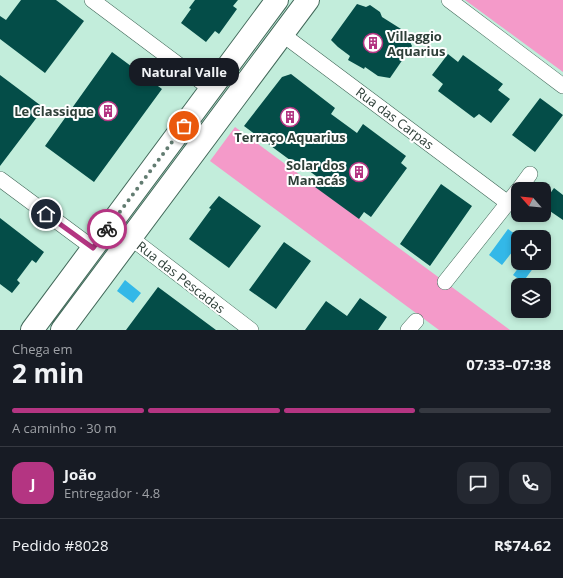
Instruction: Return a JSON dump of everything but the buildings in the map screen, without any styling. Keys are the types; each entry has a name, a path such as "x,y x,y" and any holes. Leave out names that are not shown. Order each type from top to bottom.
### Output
{"street":[{"path":"92,0 211,89"},
{"path":"32,330 277,0"},
{"path":"62,330 308,0"},
{"path":"449,0 563,86"},
{"name":"Rua das Carpas","path":"282,34 508,203"},
{"path":"524,182 530,174"},
{"path":"0,179 93,248 109,267"},
{"path":"446,282 511,199"},
{"name":"Rua das Pescadas","path":"131,238 251,330"}],"shaded area":[{"path":"465,0 563,0 563,72"},
{"path":"235,127 510,330 439,330 210,161"}],"water":[{"path":"508,229 511,231 511,253 502,265 489,255"},
{"path":"517,270 532,270 526,278 517,278 513,275"},
{"path":"125,280 141,293 133,303 117,291"}],"way so far":[{"path":"107,229 184,126"}],"place":[{"name":"Villaggio Aquarius","path":"373,43"},
{"name":"Le Classique","path":"108,111"},
{"name":"Terraço Aquarius","path":"290,117"},
{"name":"Natural Valle","path":"184,126"},
{"name":"Solar dos Manacás","path":"359,172"}],"route":[{"path":"46,214 93,248 107,229"}]}
